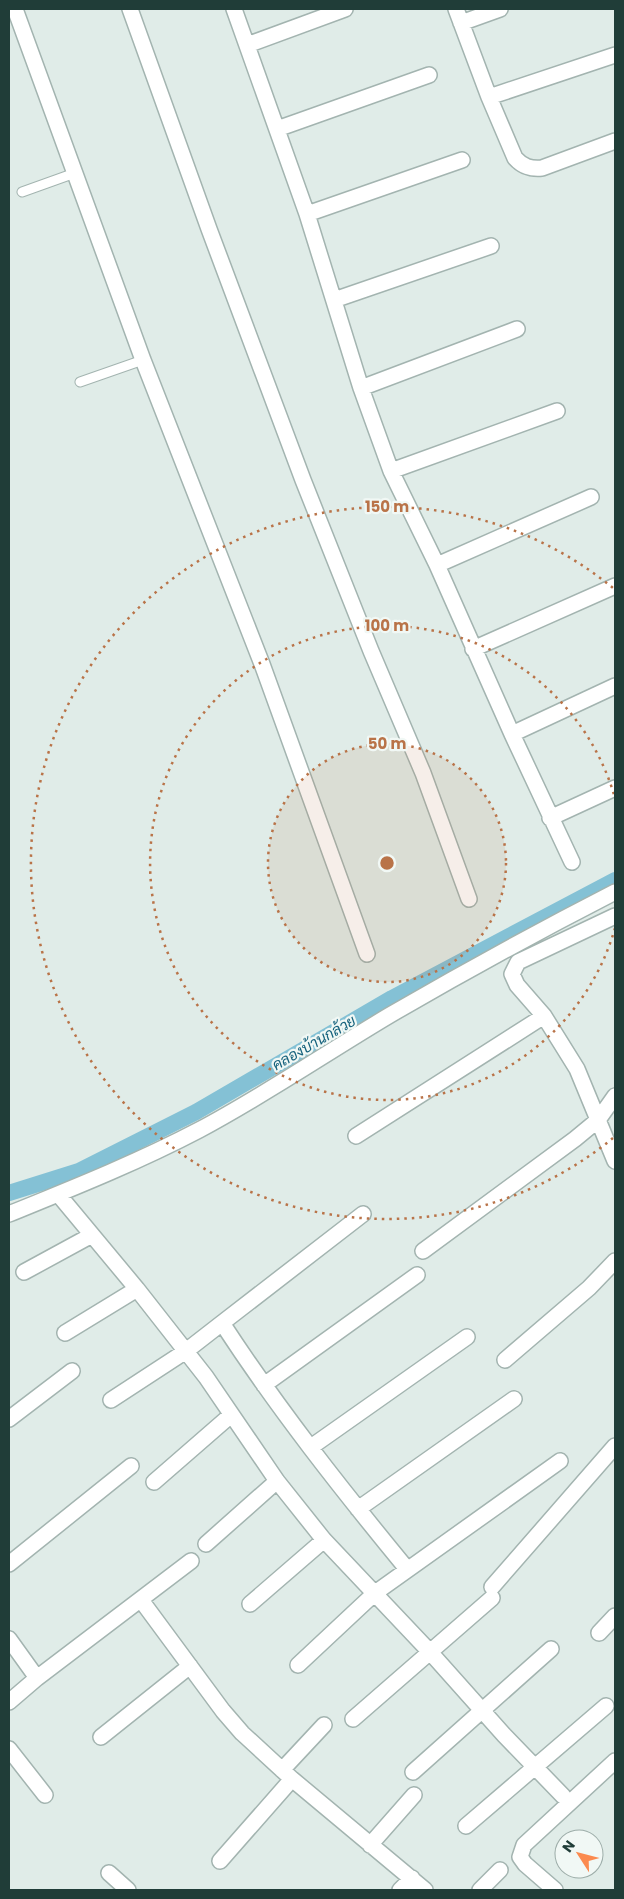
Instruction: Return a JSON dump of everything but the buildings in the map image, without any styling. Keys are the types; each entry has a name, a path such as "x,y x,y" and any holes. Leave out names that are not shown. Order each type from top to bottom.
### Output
{"street":[{"path":"15,9 143,360 262,664 367,954"},
{"path":"130,9 209,229 303,480 371,651 423,774 470,899"},
{"path":"234,9 307,214 361,388 391,471 437,566 550,818 572,862"},
{"path":"247,45 345,9"},
{"path":"500,9 458,16 515,158 523,165 532,169 542,168 615,141"},
{"path":"489,97 615,55"},
{"path":"277,129 429,75"},
{"path":"307,214 462,160"},
{"path":"334,300 492,246"},
{"path":"361,388 517,329"},
{"path":"391,471 557,410"},
{"path":"437,566 591,496"},
{"path":"473,649 615,586"},
{"path":"512,734 615,686"},
{"path":"550,818 615,788"},
{"path":"9,1214 198,1131 278,1085 389,1016 538,932 615,892"},
{"path":"615,916 518,962 512,974 517,985 544,1016 577,1069 615,1161"},
{"path":"356,1136 544,1016"},
{"path":"423,1251 575,1140 598,1120 615,1096"},
{"path":"58,1194 137,1289 206,1377 277,1481 324,1540 563,1796"},
{"path":"111,1400 186,1351 363,1214"},
{"path":"24,1272 92,1235"},
{"path":"505,1360 589,1288 615,1261"},
{"path":"264,1385 417,1275"},
{"path":"64,1333 137,1289"},
{"path":"222,1323 264,1385 358,1509 407,1569"},
{"path":"311,1447 467,1337"},
{"path":"9,1420 72,1371"},
{"path":"358,1509 514,1399"},
{"path":"154,1482 231,1415"},
{"path":"353,1719 430,1652 492,1593 615,1446"},
{"path":"298,1665 375,1593 560,1461"},
{"path":"9,1564 131,1466"},
{"path":"206,1544 277,1481"},
{"path":"250,1604 324,1540"},
{"path":"9,1702 191,1562"},
{"path":"141,1600 242,1733 287,1775 425,1890"},
{"path":"599,1633 615,1616"},
{"path":"9,1639 38,1678"},
{"path":"413,1772 551,1649"},
{"path":"101,1737 190,1666"},
{"path":"466,1826 606,1706"},
{"path":"220,1861 324,1725"},
{"path":"9,1749 45,1795"},
{"path":"555,1890 525,1864 520,1857 520,1852 524,1845 615,1761"},
{"path":"370,1845 414,1795"},
{"path":"480,1890 500,1870"},
{"path":"109,1873 128,1890"},
{"path":"400,1890 412,1878"}],"lane":[{"path":"22,192 75,173"},
{"path":"80,382 143,360"}],"waterway":[{"name":"คลองบ้านกล้วย","path":"9,1193 79,1171 196,1112 392,998 615,880"}]}
